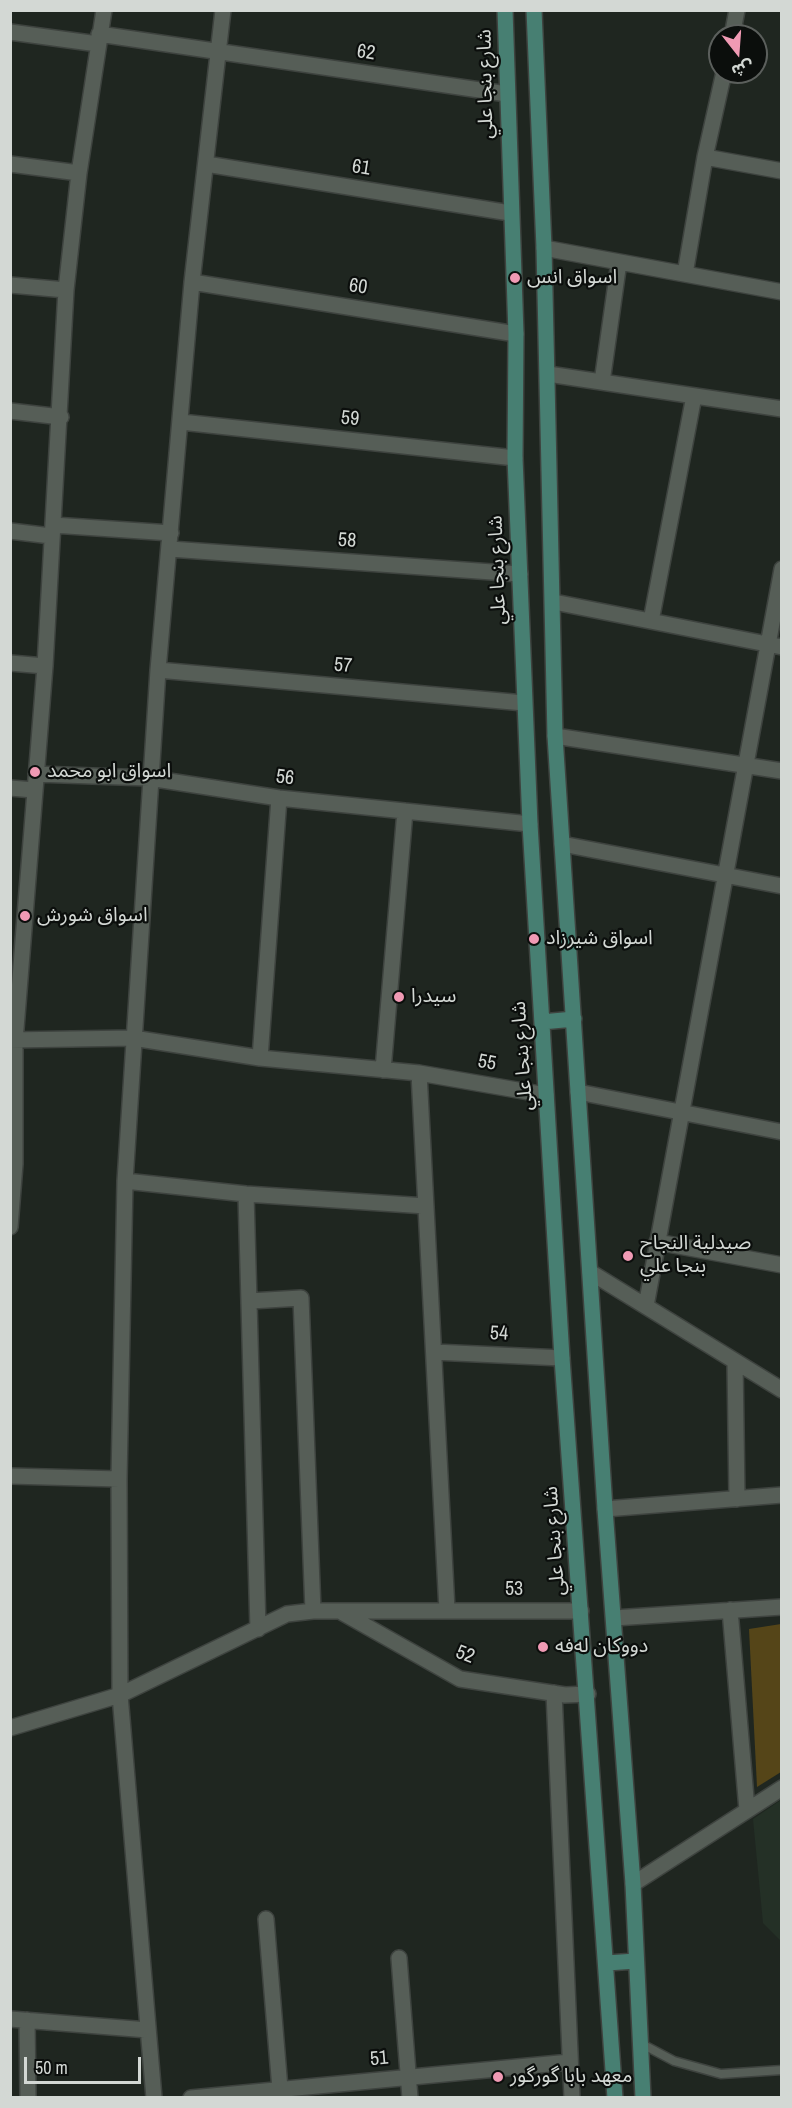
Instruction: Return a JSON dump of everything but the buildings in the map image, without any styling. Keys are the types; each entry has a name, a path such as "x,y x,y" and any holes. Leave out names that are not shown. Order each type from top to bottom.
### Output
{"main road":[{"name":"شارع بنجا علي","path":"505,10 510,213 516,334 515,458 530,824 562,1358 588,1694 615,2097"},
{"path":"534,10 548,374 555,736 605,1509 633,1884 643,2097"},
{"path":"542,1022 574,1019"},
{"path":"607,1963 636,1961"}],"street":[{"path":"10,1227 15,1164 13,1041 17,917 36,774 45,666 61,417 66,290 79,173 104,10"},
{"path":"154,2097 120,1695 119,1479 125,1181 149,778 158,670 192,282 223,10"},
{"name":"62","path":"10,32 98,39 219,54 507,94"},
{"path":"685,274 705,157 721,84"},
{"path":"705,157 782,171"},
{"path":"10,164 79,173"},
{"name":"61","path":"206,164 510,213"},
{"path":"544,248 782,292"},
{"path":"602,382 619,262"},
{"name":"60","path":"192,282 516,334"},
{"path":"10,285 66,290"},
{"path":"548,374 782,409"},
{"path":"651,621 694,396"},
{"path":"10,411 61,417"},
{"name":"59","path":"181,422 515,458"},
{"path":"10,531 171,533"},
{"name":"58","path":"170,549 520,574"},
{"path":"646,1306 745,765 775,645 782,569"},
{"path":"554,603 775,645"},
{"path":"10,663 45,666"},
{"name":"57","path":"158,670 524,703"},
{"path":"555,736 782,771"},
{"name":"56","path":"36,774 149,778 279,798 530,824"},
{"path":"10,788 34,790"},
{"path":"260,1058 279,798"},
{"path":"383,1070 405,811"},
{"path":"562,844 782,886"},
{"name":"55","path":"13,1041 133,1038 260,1058 419,1073 546,1095"},
{"path":"419,1073 447,1610"},
{"path":"578,1092 782,1132"},
{"path":"125,1181 246,1194 426,1206"},
{"path":"246,1194 258,1629"},
{"path":"657,1242 782,1264"},
{"path":"590,1272 782,1390"},
{"path":"250,1301 301,1298 313,1611"},
{"name":"54","path":"434,1352 562,1358"},
{"path":"735,1361 737,1498"},
{"path":"10,1476 119,1479"},
{"path":"605,1509 782,1495"},
{"path":"614,1618 782,1607"},
{"path":"730,1610 747,1810"},
{"name":"53","path":"10,1728 120,1695 287,1614 313,1611 581,1611"},
{"name":"52","path":"341,1612 460,1679 554,1693 588,1694"},
{"path":"554,1693 572,2097"},
{"path":"633,1884 782,1788"},
{"path":"266,1918 286,2092"},
{"path":"399,1958 410,2097"},
{"path":"10,2019 148,2030"},
{"path":"27,2020 27,2097"},
{"name":"51","path":"191,2097 286,2092 409,2077 570,2062"}],"lane":[{"path":"640,2043 674,2061 721,2074 782,2070"}],"shaded area":[{"path":"781,1624 781,1772 757,1787 749,1629"},
{"path":"781,1800 781,1941 763,1923 753,1819"}],"place":[{"name":"اسواق انس","path":"515,278"},
{"name":"اسواق ابو محمد","path":"35,772"},
{"name":"اسواق شورش","path":"25,916"},
{"name":"اسواق شيرزاد","path":"534,939"},
{"name":"سيدرا","path":"399,997"},
{"name":"صيدلية النجاح بنجا علي","path":"628,1256"},
{"name":"دووكان لەفە","path":"543,1647"},
{"name":"معهد بابا گورگور","path":"498,2077"}]}
